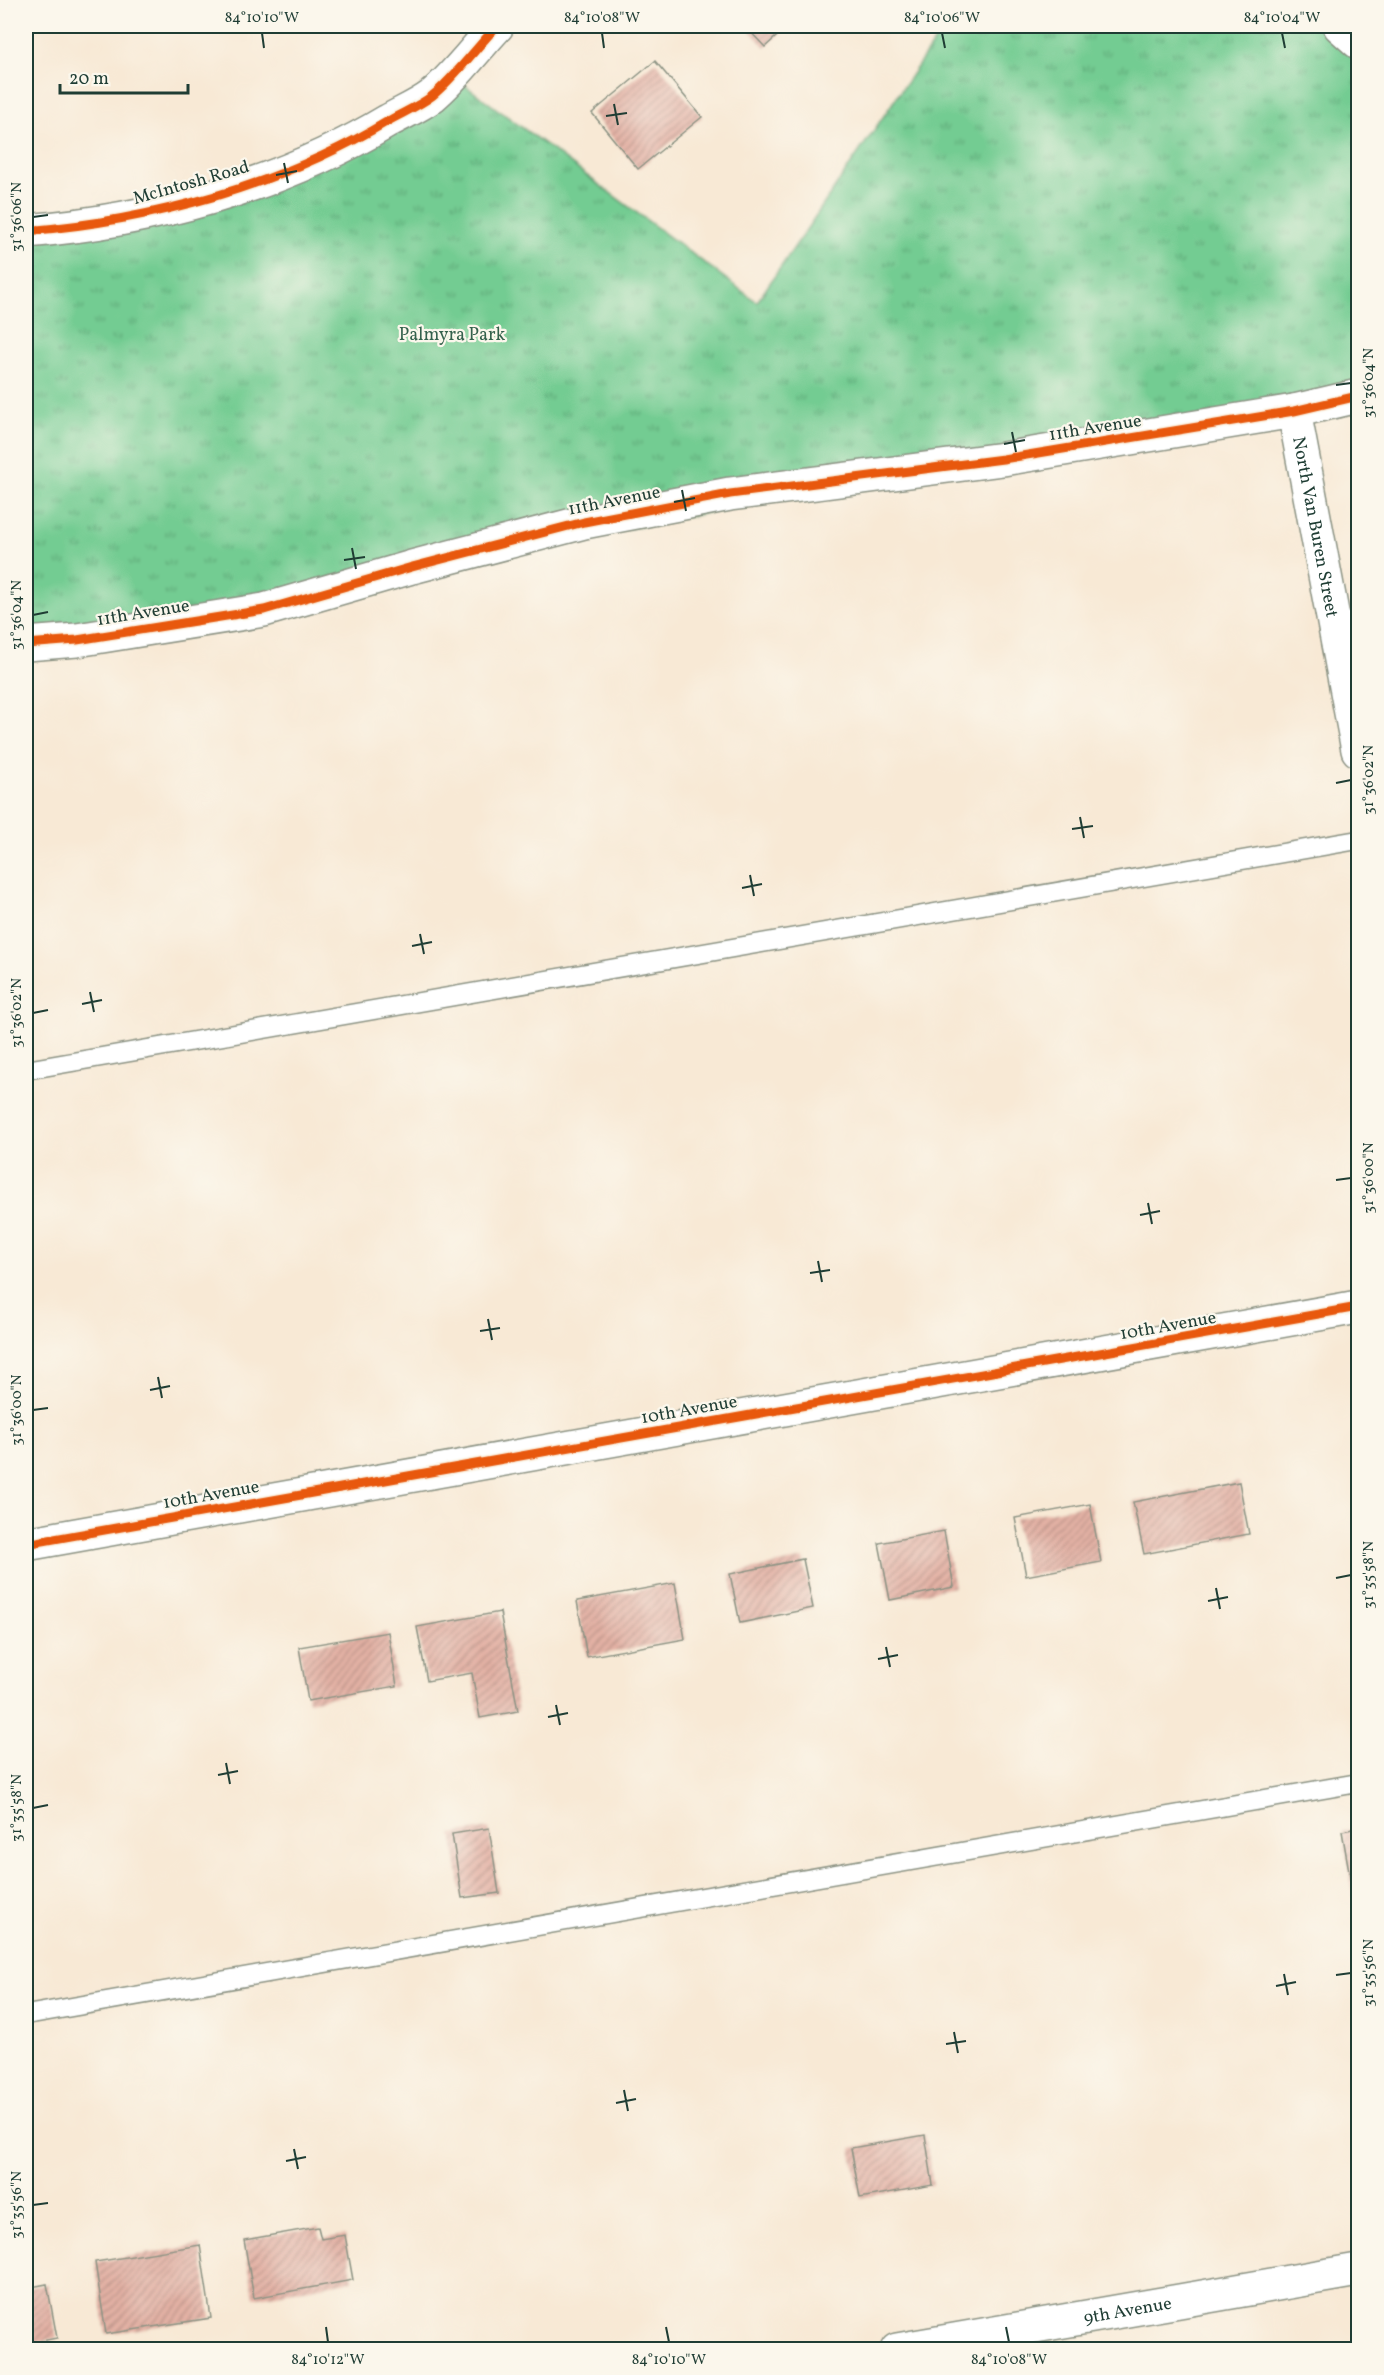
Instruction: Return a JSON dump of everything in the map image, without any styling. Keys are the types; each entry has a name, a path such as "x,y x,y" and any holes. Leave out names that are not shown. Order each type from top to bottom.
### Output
{"street":[{"name":"McIntosh Road","path":"26,231 75,227 160,211 274,176 326,154 357,140 432,95 496,26"},
{"path":"1340,26 1359,42"},
{"name":"11th Avenue","path":"26,644 77,639 264,610 412,567 584,522 730,494 1003,459 1294,411 1359,396"},
{"name":"North Van Buren Street","path":"1294,411 1359,750"},
{"name":"10th Avenue","path":"26,1544 1359,1307"},
{"name":"9th Avenue","path":"897,2349 1359,2270"}],"lane":[{"path":"26,1070 1359,840"},
{"path":"26,2015 1359,1783"}],"green space":[{"name":"Palmyra Park","path":"945,26 1337,26 1358,45 1358,388 1002,453 262,603 26,637 26,239 164,221 462,83 757,302"}],"building":[{"path":"745,26 788,26 765,47"},
{"path":"655,61 702,117 638,169 592,113"},
{"path":"1239,1482 1249,1534 1144,1554 1133,1502"},
{"path":"1090,1504 1101,1562 1026,1576 1015,1518"},
{"path":"944,1531 954,1587 890,1600 879,1543"},
{"path":"803,1559 813,1608 740,1623 730,1574"},
{"path":"675,1583 685,1639 587,1657 577,1601"},
{"path":"500,1612 518,1711 480,1718 472,1673 427,1681 417,1627"},
{"path":"388,1632 397,1686 308,1701 299,1647"},
{"path":"489,1828 499,1893 462,1898 452,1834"},
{"path":"1358,1828 1358,1899 1354,1900 1342,1831"},
{"path":"925,2135 933,2185 860,2198 851,2148"},
{"path":"318,2227 321,2239 345,2235 353,2280 254,2298 244,2240"},
{"path":"200,2245 211,2318 106,2334 95,2262"},
{"path":"47,2284 57,2338 26,2344 26,2288"}],"cycle path":[{"path":"26,231 120,219 167,209 259,182 303,164 347,144 427,100 449,80 497,26"},
{"path":"26,644 77,640 264,610 412,567 584,522 730,494 1003,459 1294,411 1358,396"},
{"path":"26,1544 1358,1307"}]}
